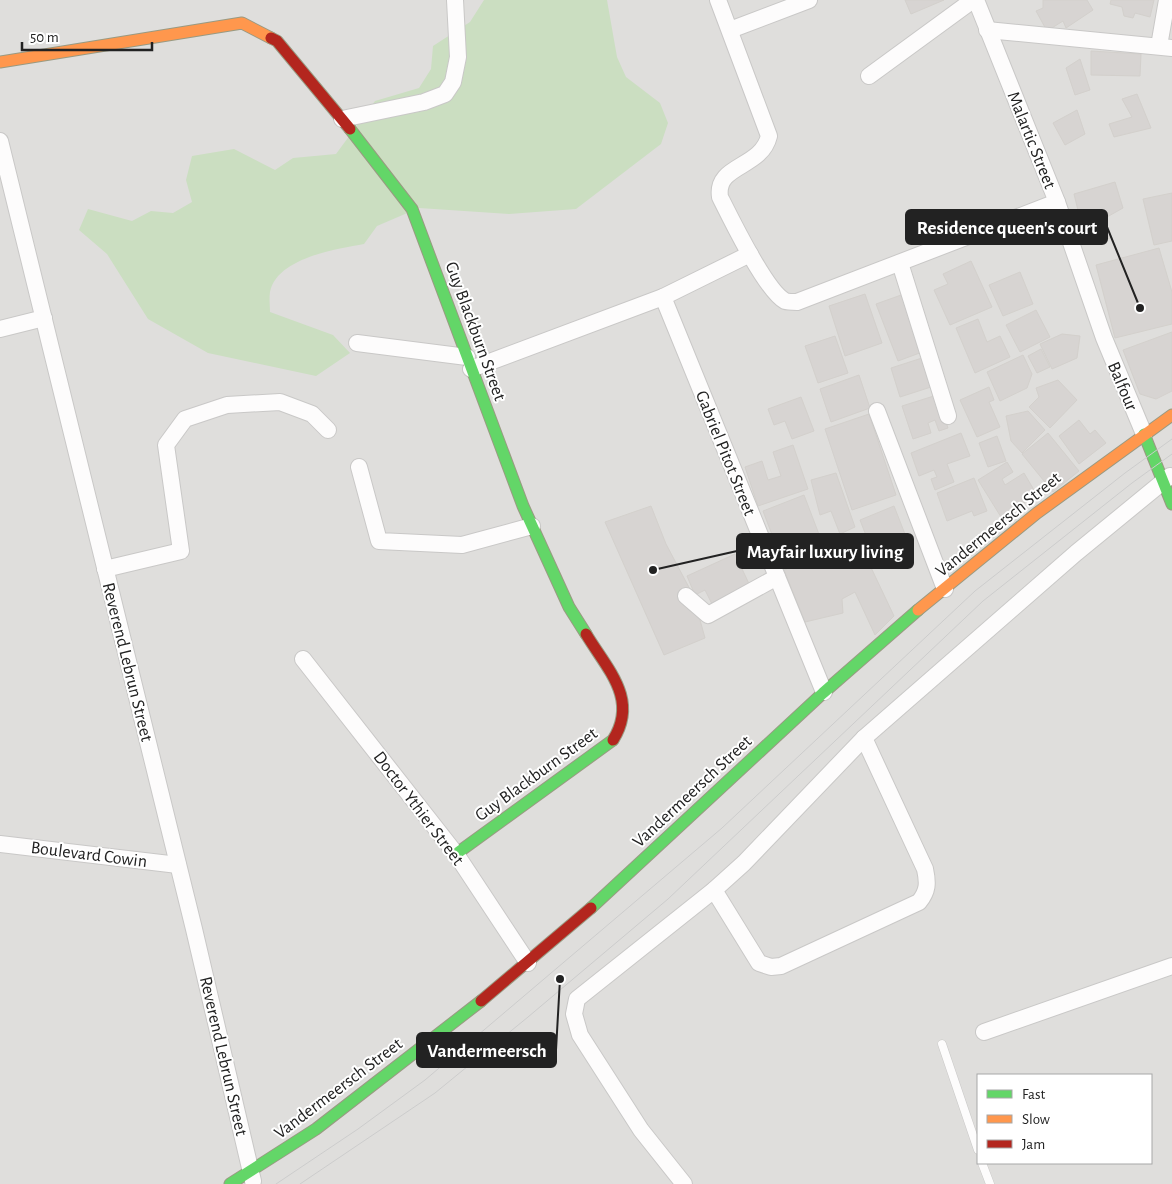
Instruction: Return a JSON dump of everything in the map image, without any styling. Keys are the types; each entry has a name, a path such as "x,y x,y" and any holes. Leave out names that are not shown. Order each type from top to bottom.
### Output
{"street":[{"path":"342,119 424,102 445,94 453,82 458,57 454,0"},
{"path":"718,0 769,136 763,152 722,179 719,189 720,197 750,254 776,293 786,302 797,302 900,264 1057,202"},
{"path":"730,30 809,0"},
{"path":"869,76 974,0"},
{"name":"Malartic Street","path":"974,0 1057,202 1104,338"},
{"path":"987,30 1165,47 1167,0"},
{"name":"Guy Blackburn Street","path":"0,62 242,23 277,41 342,119 412,209 532,526 568,607 622,692 624,716 614,739 456,854"},
{"name":"Reverend Lebrun Street","path":"0,141 178,865 252,1178"},
{"path":"357,343 469,363 663,297 750,254"},
{"path":"900,264 948,416"},
{"name":"Gabriel Pitot Street","path":"663,297 824,692"},
{"path":"0,329 44,318"},
{"name":"Balfour","path":"1104,338 1144,434"},
{"path":"105,569 181,551 166,445 185,419 227,405 280,402 312,414 328,430"},
{"path":"877,410 945,589"},
{"name":"Vandermeersch Street","path":"230,1184 252,1178 373,1086 528,963 601,900 824,692 945,589 1097,468 1172,414"},
{"path":"1144,434 1168,478 1172,504"},
{"path":"359,467 379,541 462,545 532,526"},
{"path":"684,1184 642,1130 580,1035 574,1014 577,999 714,890 744,863 864,738 1076,553 1168,478"},
{"path":"686,596 708,615 777,577"},
{"name":"Doctor Ythier Street","path":"303,658 456,854 528,963"},
{"path":"714,890 759,963 771,967 781,966 919,902 926,893 928,881 925,869 864,738"},
{"name":"Boulevard Cowin","path":"0,844 178,865"},
{"path":"984,1032 1172,966"}],"lane":[{"path":"942,1044 977,1147"},
{"path":"982,1164 990,1184"}],"shaded area":[{"path":"0,0 1172,0 1172,1184 0,1184"}],"green space":[{"path":"484,0 607,0 617,57 626,77 660,103 668,123 661,144 576,209 509,214 419,208 377,226 364,244 324,252 295,263 275,280 270,292 270,312 333,335 350,353 316,376 208,353 148,319 107,254 79,230 88,209 132,221 151,211 173,213 192,202 186,180 192,156 234,149 275,170 293,158 336,154 375,101 419,88 431,69 433,46 470,22"}],"building":[{"path":"905,0 944,0 911,14"},
{"path":"1043,0 1087,0 1093,10 1066,28 1063,21 1047,31 1036,11 1043,8"},
{"path":"1111,0 1154,0 1150,17 1135,13 1133,18 1124,16 1122,7 1110,4"},
{"path":"1091,51 1141,54 1140,76 1091,75"},
{"path":"1080,59 1090,90 1075,95 1066,68"},
{"path":"1137,94 1151,128 1114,137 1109,124 1132,117 1122,99"},
{"path":"1077,110 1085,134 1065,145 1053,123"},
{"path":"1115,182 1123,208 1098,222 1110,238 1086,243 1074,194"},
{"path":"1172,193 1172,241 1154,245 1143,199"},
{"path":"1159,248 1172,292 1172,324 1115,338 1096,265"},
{"path":"971,261 992,307 950,325 934,290 948,284 943,274"},
{"path":"1020,272 1033,304 1003,316 989,285"},
{"path":"865,294 882,343 845,356 829,306"},
{"path":"904,294 925,351 898,361 876,304"},
{"path":"1036,310 1050,337 1020,352 1006,325"},
{"path":"978,319 987,342 1000,336 1010,357 975,373 956,328"},
{"path":"1172,332 1172,391 1156,399 1140,394 1123,350"},
{"path":"1062,334 1080,336 1077,358 1052,369 1040,344"},
{"path":"835,336 848,373 818,383 805,346"},
{"path":"1041,349 1050,367 1037,373 1028,356"},
{"path":"1023,355 1032,374 1027,388 1000,401 987,372"},
{"path":"922,358 931,387 900,397 891,368"},
{"path":"859,375 870,408 831,422 820,389"},
{"path":"1058,380 1077,400 1050,428 1029,407 1039,397 1036,388"},
{"path":"989,387 994,400 989,402 1000,427 977,437 960,400"},
{"path":"937,395 948,428 939,431 935,420 928,423 931,433 913,439 902,406"},
{"path":"801,397 814,431 792,439 785,421 774,425 768,409"},
{"path":"1028,411 1045,430 1022,453 1011,441 1006,416"},
{"path":"869,414 896,495 852,510 825,429"},
{"path":"1079,420 1090,434 1095,430 1106,443 1079,464 1059,436"},
{"path":"961,433 970,456 947,464 954,482 935,490 931,479 937,477 934,470 919,476 911,453"},
{"path":"1048,433 1079,471 1053,492 1022,454"},
{"path":"997,436 1006,461 988,467 979,443"},
{"path":"793,445 808,489 758,506 745,467 762,461 768,480 781,476 773,452"},
{"path":"1007,462 1013,472 1002,479 1005,485 1024,473 1037,495 1001,517 978,480"},
{"path":"836,473 855,527 840,534 831,511 820,515 811,480"},
{"path":"974,478 987,511 974,516 972,511 947,521 937,493"},
{"path":"804,495 825,550 784,566 763,511"},
{"path":"651,506 666,544 693,595 705,638 664,655 605,522"},
{"path":"894,506 912,552 878,566 860,520"},
{"path":"857,538 894,616 875,635 855,592 842,599 843,613 805,622 784,570"},
{"path":"735,554 751,588 713,606 705,590 695,595 687,576"}],"tram line":[{"path":"276,1184 358,1129 425,1080 722,828 975,591 1125,473 1172,439"},
{"path":"300,1184 435,1093 528,1017 668,899 983,601 1132,483 1172,454"}],"traffic: fast":[{"path":"350,129 412,209 523,506 569,607 586,634"},
{"path":"1144,434 1172,504"},
{"path":"591,908 823,693 918,610"},
{"path":"456,854 613,740"},
{"path":"230,1184 316,1129 481,1001"}],"traffic: slow":[{"path":"0,62 242,23 271,38"},
{"path":"918,610 1037,513 1172,415"}],"traffic: jam":[{"path":"271,38 277,41 350,129"},
{"path":"586,634 611,672 621,698 623,711 620,725 613,740"},
{"path":"481,1001 591,908"}],"place":[{"name":"Residence queen's court","path":"1140,308"},
{"name":"Mayfair luxury living","path":"653,570"},
{"name":"Vandermeersch","path":"560,979"}]}
